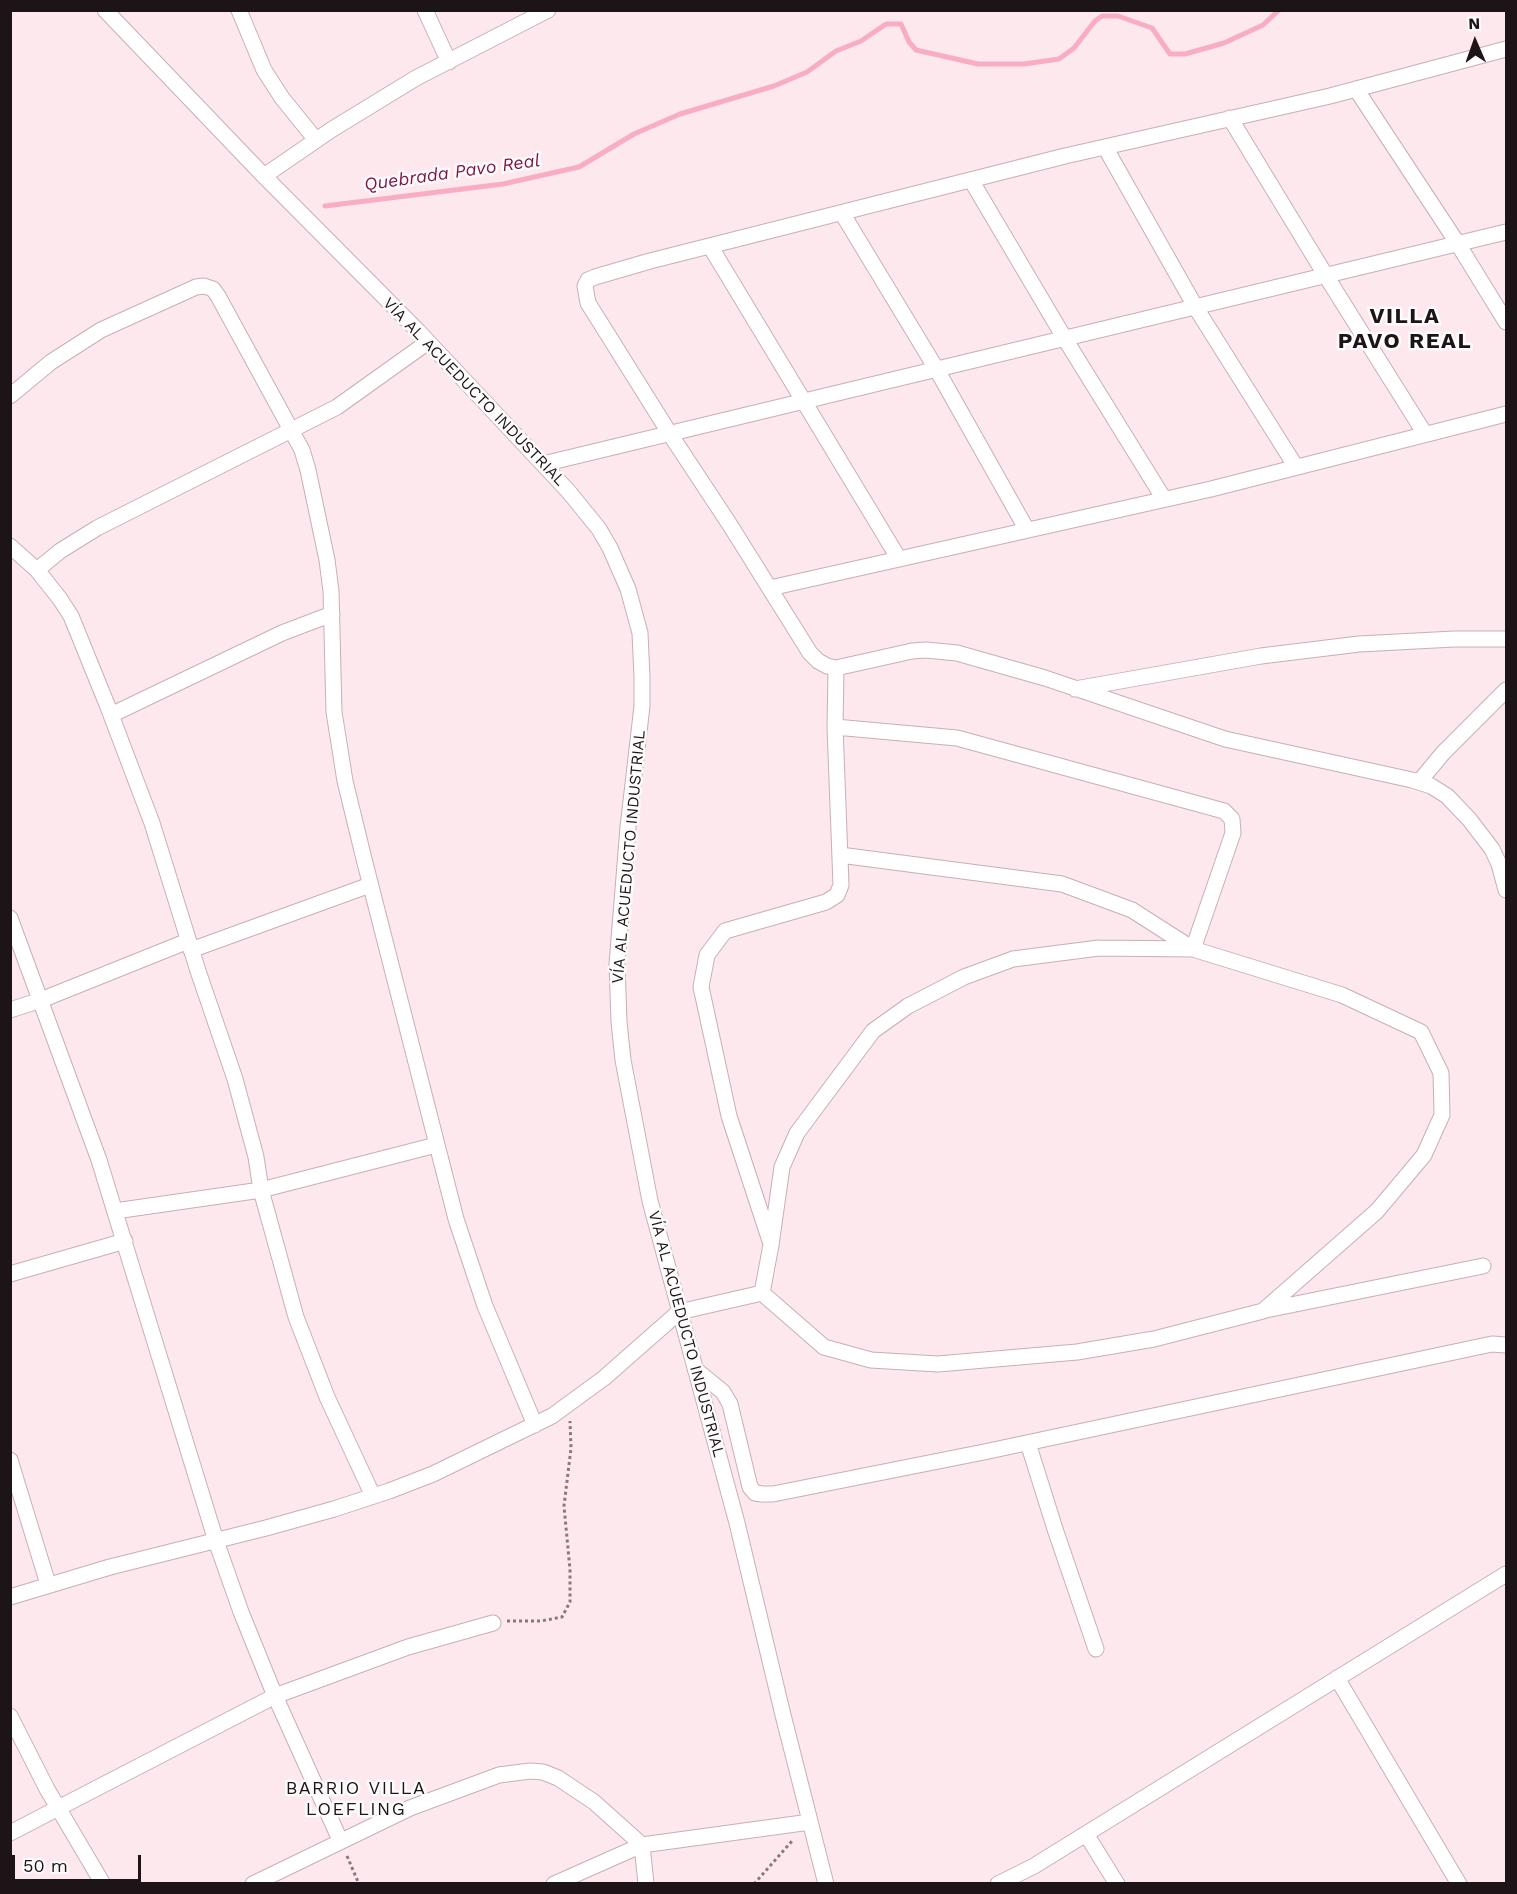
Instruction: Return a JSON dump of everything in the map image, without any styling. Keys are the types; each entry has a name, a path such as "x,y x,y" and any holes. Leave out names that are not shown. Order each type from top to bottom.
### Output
{"street":[{"name":"VÍA AL ACUEDUCTO INDUSTRIAL","path":"105,10 428,342 585,510 610,548 628,589 640,633 642,706 628,827 617,964 618,1011 623,1060 650,1201 737,1523 826,1884"},
{"path":"239,10 264,70 282,98 316,140"},
{"path":"425,10 449,62"},
{"path":"264,176 376,102 548,10"},
{"path":"1506,49 1356,89 1105,147 710,246 595,277 588,280 585,285 588,303 670,434 810,653 827,666 836,668 912,651 938,650 957,653 1045,678 1225,739 1419,782 1447,796 1457,805 1503,862 1506,890"},
{"path":"1356,89 1458,244 1506,322"},
{"path":"1230,118 1425,434"},
{"path":"1105,147 1196,308 1296,467"},
{"path":"971,180 1065,339 1164,499"},
{"path":"842,213 937,370 1027,530"},
{"path":"543,464 1506,232"},
{"path":"710,246 900,559"},
{"path":"10,396 51,362 101,330 196,287 204,286 213,289 218,296 302,450 327,560 332,614 334,712 345,781 456,1219 485,1306 535,1425"},
{"path":"37,570 60,551 97,528 337,407 428,342"},
{"path":"770,588 1164,499 1506,414"},
{"path":"10,546 37,570 71,616 111,715 152,823 248,1120 261,1190 296,1317 327,1397 373,1496"},
{"path":"111,715 282,633 332,614"},
{"path":"1075,689 1261,656 1348,645 1454,639 1506,639"},
{"path":"771,1245 729,1116 701,987 707,955 725,931 826,902 837,895 841,885 835,727 836,668"},
{"path":"1419,782 1443,753 1506,690"},
{"path":"835,727 957,738 1224,811 1232,819 1233,833 1193,949"},
{"path":"840,855 1062,884 1132,910 1193,949 1342,995 1422,1032 1441,1073 1442,1114 1424,1155 1377,1211 1263,1311"},
{"path":"10,1010 190,945 370,885"},
{"path":"10,918 73,1086 116,1211 216,1540 241,1612 275,1696 340,1840"},
{"path":"762,1293 782,1167 797,1133 873,1031 908,1006 964,977 1013,959 1099,948 1193,949"},
{"path":"116,1211 261,1190 436,1145"},
{"path":"10,1274 125,1241"},
{"path":"762,1293 824,1347 871,1360 938,1364 1077,1352 1154,1339 1263,1311 1483,1266"},
{"path":"10,1597 48,1584 266,1528 373,1496 433,1474 535,1425 566,1406 634,1353 679,1312 762,1293"},
{"path":"695,1369 723,1392 730,1404 745,1474 750,1487 755,1493 773,1494 1028,1443 1422,1358 1492,1344 1506,1345"},
{"path":"1028,1443 1096,1649"},
{"path":"10,1460 48,1584"},
{"path":"998,1884 1034,1866 1506,1574"},
{"path":"10,1833 275,1696 408,1647 494,1623"},
{"path":"1337,1678 1459,1884"},
{"path":"10,1716 34,1765 103,1884"},
{"path":"253,1884 410,1808 499,1775 530,1771 543,1772 558,1778 594,1802 642,1845 646,1884"},
{"path":"554,1884 642,1845 810,1822"},
{"path":"1086,1834 1117,1884"}],"path":[{"path":"494,1623 551,1620 562,1617 570,1602 570,1570 564,1506 572,1433 566,1406"},
{"path":"754,1884 810,1822"},
{"path":"340,1840 359,1884"}],"waterway":[{"name":"Quebrada Pavo Real","path":"325,206 503,184 579,167 634,134 680,114 774,86 807,72 836,51 861,41 886,24 901,24 909,42 916,50 978,64 1024,64 1059,59 1074,48 1095,21 1102,16 1118,16 1152,28 1170,54 1185,54 1224,43 1263,25 1279,10"}],"district":[{"name":"VILLA PAVO REAL","path":"1405,330"},
{"name":"BARRIO VILLA LOEFLING","path":"356,1799"}]}
